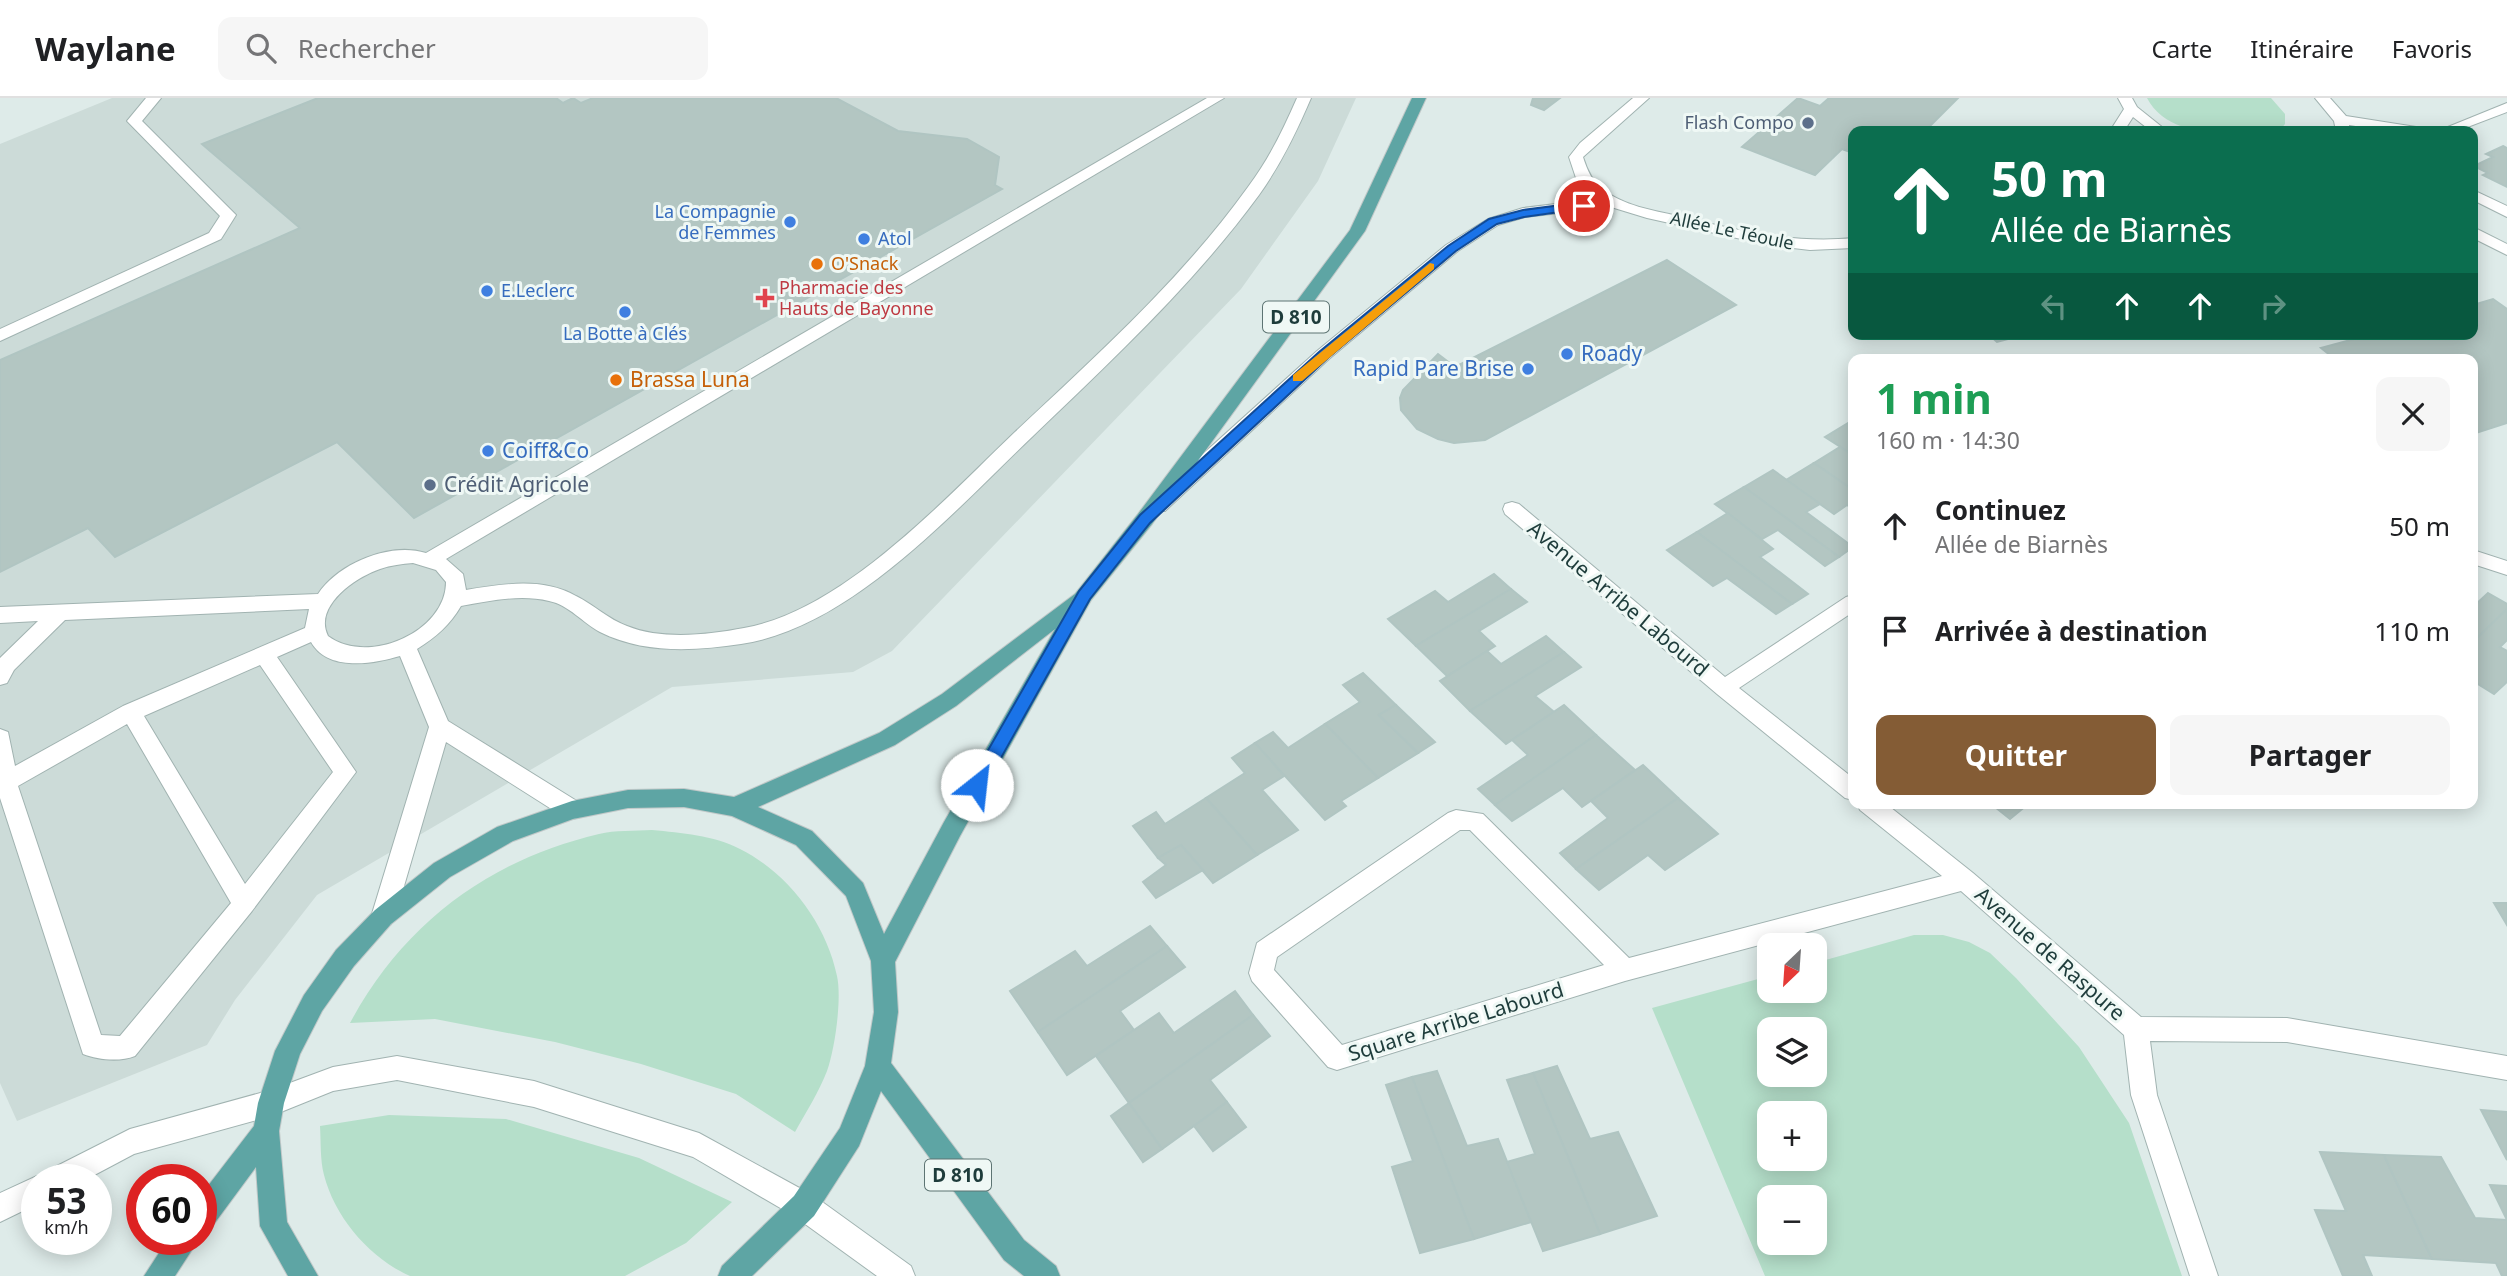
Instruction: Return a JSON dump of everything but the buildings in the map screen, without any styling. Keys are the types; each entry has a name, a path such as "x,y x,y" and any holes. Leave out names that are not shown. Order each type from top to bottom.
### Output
{"main road":[{"name":"D 810","path":"883,961 952,829 1084,595 1145,519 1357,231 1419,98"},
{"name":"D 810","path":"736,807 887,739 949,700 1084,595"},
{"path":"304,1276 274,1226 266,1131 271,1103 288,1051 313,1003 345,958 383,917 442,870 505,834 572,810 628,799 684,798 736,807 804,838 855,890 883,961 886,1012 878,1066 850,1138 804,1206 732,1276"},
{"name":"D 810","path":"878,1066 1014,1250 1046,1276"},
{"path":"217,1197 266,1131"},
{"path":"158,1276 173,1255"}],"street":[{"path":"0,336 215,236 228,215 134,121 154,98"},
{"path":"431,559 1217,98"},
{"path":"456,599 518,591 545,592 576,602 603,624 625,634 650,640 685,641 748,636 821,608 914,538 1126,337 1226,227 1279,152 1304,98"},
{"path":"1612,202 1583,178 1576,158 1585,146 1642,98"},
{"path":"2322,98 2342,125"},
{"path":"2119,126 2128,103 2154,126"},
{"path":"2458,126 2507,107"},
{"path":"2478,197 2507,212"},
{"path":"1145,519 1323,355 1452,248 1493,222 1523,213 1612,202"},
{"name":"Allée Le Téoule","path":"1612,202 1772,243 1823,247 1848,244"},
{"path":"2478,235 2507,250"},
{"name":"Avenue Arribe Labourd","path":"1512,509 1724,688 1848,787"},
{"path":"413,556 445,565 453,574 457,586 456,599 439,625 406,647 382,654 358,657 338,653 322,646 315,632 314,617 334,586 371,564 393,558 413,556"},
{"path":"2478,559 2507,568"},
{"path":"0,615 322,601"},
{"name":"Avenue Arribe Labourd","path":"1724,688 1848,605"},
{"path":"0,677 6,665 60,612"},
{"path":"6,782 131,712 315,632"},
{"path":"406,647 440,727 572,810"},
{"path":"0,738 6,782 92,1046 126,1048 244,904 345,772 264,655"},
{"path":"131,712 244,904"},
{"path":"383,917 440,727"},
{"path":"1876,809 1965,880"},
{"name":"Square Arribe Labourd","path":"1625,970 1475,821 1456,820 1266,951 1261,973 1336,1058 1625,970 1965,880"},
{"name":"Avenue de Raspure","path":"1965,880 2136,1029 2287,1030 2507,1068"},
{"name":"Avenue de Raspure","path":"2136,1029 2144,1095 2204,1276"},
{"path":"87,1164 130,1142 271,1103 333,1079 397,1068 534,1094 699,1146 804,1206 901,1276"},
{"path":"0,1208 21,1197"}],"shaded area":[{"path":"112,98 1356,98 1318,181 1241,289 892,651 853,672 672,687 317,895 235,1000 207,1045 17,1121 0,1083 0,144"}],"green space":[{"path":"2147,98 2271,98 2285,114 2285,124 2183,126 2158,112"},
{"path":"652,830 697,835 719,841 757,859 789,886 824,937 832,956 838,985 835,1037 824,1079 795,1132 736,1094 641,1064 555,1042 435,1019 350,1023 396,955 424,926 486,879 521,860 559,845 605,833"},
{"path":"1914,935 1943,935 1969,942 1990,953 2079,1047 2129,1123 2182,1276 1765,1276 1652,1008 1757,979 1757,1003 1827,1003 1827,960"},
{"path":"389,1115 506,1119 639,1158 732,1202 686,1243 625,1276 410,1276 381,1259 345,1221 329,1191 322,1163 320,1126"}],"slow traffic":[{"path":"1298,378 1430,266"}],"place":[{"name":"Flash Compo","path":"1808,123"},
{"name":"La Compagnie de Femmes","path":"790,222"},
{"name":"Atol","path":"864,239"},
{"name":"O'Snack","path":"817,264"},
{"name":"E.Leclerc","path":"487,291"},
{"name":"Pharmacie des Hauts de Bayonne","path":"765,298"},
{"name":"La Botte à Clés","path":"625,312"},
{"name":"Roady","path":"1567,354"},
{"name":"Rapid Pare Brise","path":"1528,369"},
{"name":"Brassa Luna","path":"616,380"},
{"name":"Coiff&Co","path":"488,451"},
{"name":"Crédit Agricole","path":"430,485"}],"route":[{"path":"977,785 1084,595 1145,519 1323,355 1452,248 1493,222 1523,213 1584,206"}]}
